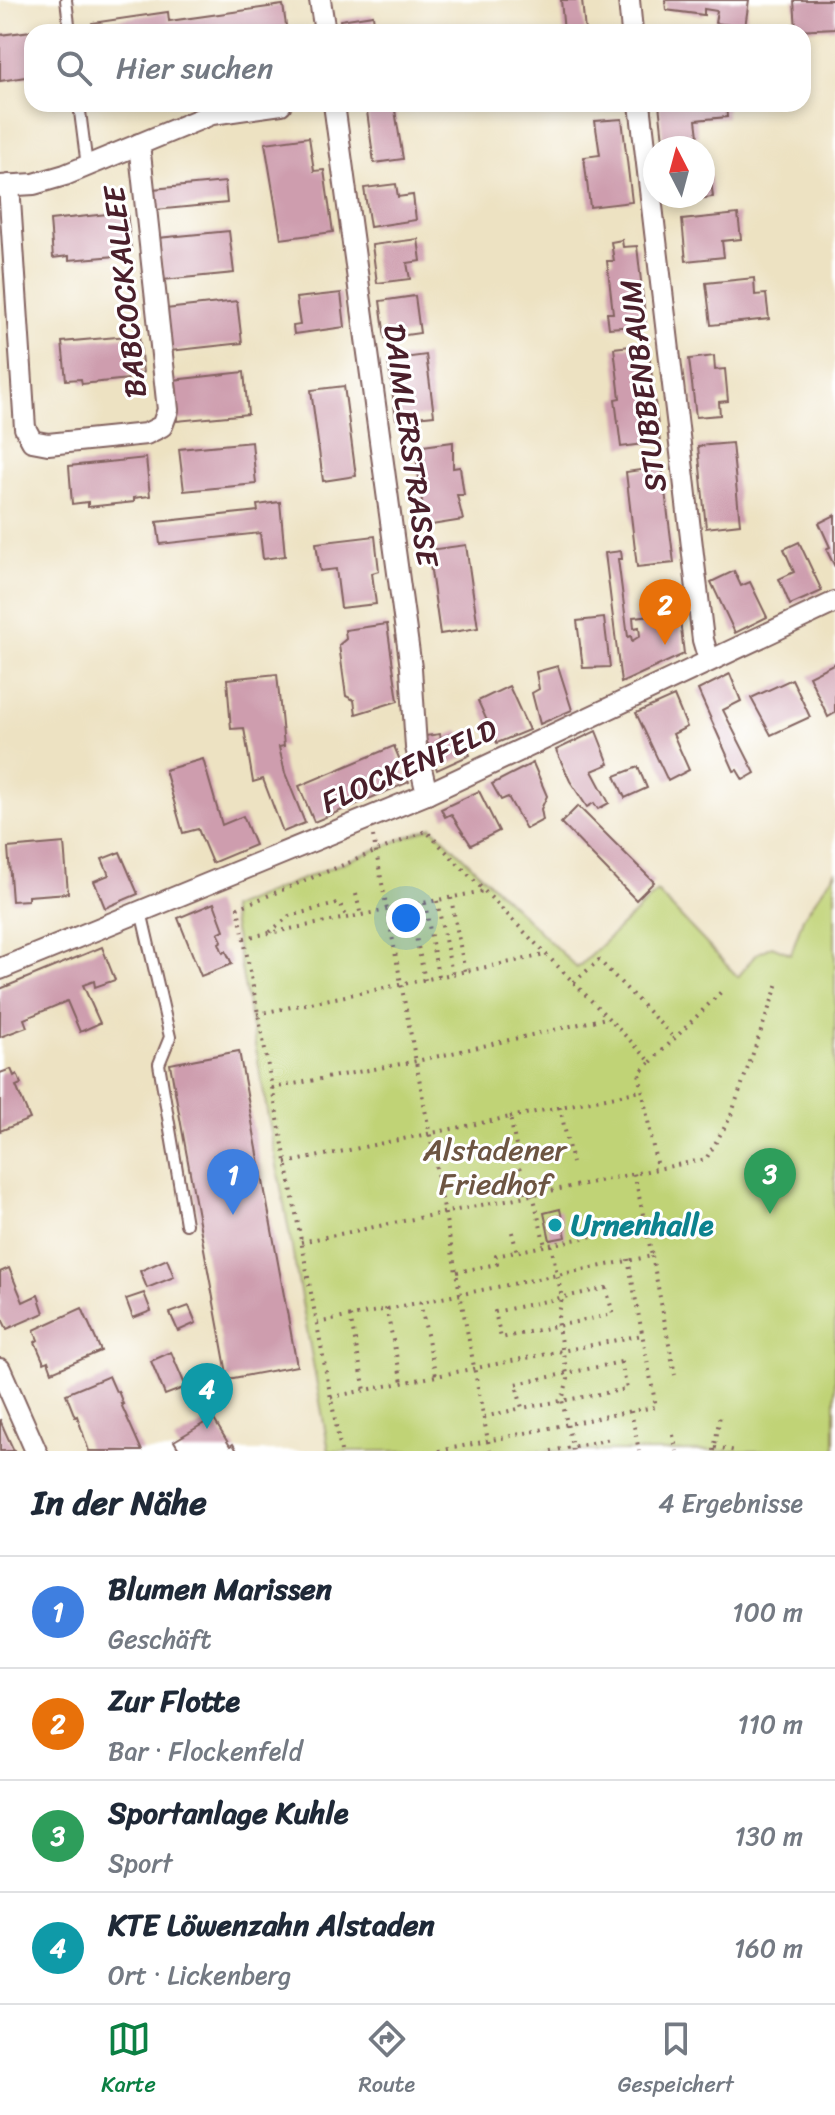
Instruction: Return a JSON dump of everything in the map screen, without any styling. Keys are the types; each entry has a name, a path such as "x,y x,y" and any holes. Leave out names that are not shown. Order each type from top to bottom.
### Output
{"street":[{"path":"320,0 324,24"},
{"path":"629,0 631,24"},
{"name":"BABCOCKALLEE","path":"139,144 168,410 162,426 146,434 48,444 32,441 25,428 4,186 51,180 212,114 226,112"},
{"name":"DAIMLERSTRASSE","path":"335,112 411,668 416,747 427,794"},
{"name":"STUBBENBAUM","path":"641,112 703,640 709,660"},
{"name":"FLOCKENFELD","path":"0,969 427,794 835,602"},
{"path":"0,1369 36,1451"}],"lane":[{"path":"66,0 69,24"},
{"path":"80,112 87,166"},
{"path":"141,911 170,1037 159,1064 186,1224"}],"path":[{"path":"370,818 490,1451"},
{"path":"341,1451 238,908 426,831 651,1062"},
{"path":"244,938 484,891"},
{"path":"356,894 361,916"},
{"path":"451,898 465,972"},
{"path":"437,901 453,974"},
{"path":"268,934 289,916 340,903 347,918"},
{"path":"425,903 438,977"},
{"path":"410,907 425,980"},
{"path":"257,1014 547,955"},
{"path":"574,983 599,960 674,1038"},
{"path":"301,1242 706,1159 730,1118 778,983"},
{"path":"657,1168 639,1073 721,992"},
{"path":"272,1088 417,1061 608,1018"},
{"path":"286,1163 641,1091"},
{"path":"560,1107 572,1163"},
{"path":"510,1117 526,1195"},
{"path":"634,1173 675,1375"},
{"path":"533,1194 562,1298 557,1322 567,1373 562,1400 573,1449"},
{"path":"457,1272 497,1264 496,1256 645,1225"},
{"path":"512,1232 517,1252"},
{"path":"317,1323 652,1256"},
{"path":"439,1451 656,1407 628,1259"},
{"path":"606,1288 613,1314 501,1338 495,1312 562,1298 606,1288"},
{"path":"420,1302 436,1376"},
{"path":"386,1308 402,1382"},
{"path":"350,1316 365,1390"},
{"path":"331,1397 642,1335"},
{"path":"484,1417 627,1389 621,1362 516,1384 522,1408"},
{"path":"631,1411 639,1451"},
{"path":"720,1415 714,1449 736,1451"},
{"path":"673,1435 677,1451"},
{"path":"551,1451 611,1439"}],"green space":[{"name":"Alstadener Friedhof","path":"432,827 577,968 657,892 738,977 756,954 772,946 791,954 803,918 835,872 835,1451 329,1451 230,908"}],"building":[{"path":"561,0 582,0 584,24 563,24"},
{"path":"665,0 749,0 745,24 715,23 717,11 704,9 704,15 666,10"},
{"path":"794,0 835,0 835,28 811,29 811,24 796,24"},
{"path":"283,5 286,24 92,23 168,12 169,21"},
{"path":"373,15 374,24 341,24 340,20"},
{"path":"24,32 24,77 0,81 0,35"},
{"path":"367,112 395,112 403,159 374,163"},
{"path":"660,112 727,112 727,117 696,120 698,136 663,136"},
{"path":"622,119 632,202 590,207 584,157 600,155 595,121"},
{"path":"309,137 314,171 324,170 333,232 281,239 265,143"},
{"path":"225,182 227,203 155,210 153,189"},
{"path":"396,184 398,197 413,195 416,220 370,227 364,188"},
{"path":"127,212 131,250 115,251 116,256 69,260 69,256 53,258 50,220"},
{"path":"738,214 741,239 722,241 724,257 686,261 682,220"},
{"path":"229,231 234,273 163,280 158,238"},
{"path":"418,239 421,261 407,263 410,279 377,283 372,245"},
{"path":"622,240 623,247 637,246 646,325 609,328 607,313 613,313 607,261 614,261 611,242"},
{"path":"754,278 755,295 766,294 769,319 711,325 706,283"},
{"path":"341,293 345,327 294,334 293,326 300,325 296,298"},
{"path":"415,296 420,333 385,338 380,301"},
{"path":"237,301 242,343 170,351 166,309"},
{"path":"139,335 143,373 128,374 128,379 82,384 81,379 66,380 62,342"},
{"path":"648,344 660,442 621,447 615,399 620,398 614,348"},
{"path":"426,355 434,415 396,419 388,360"},
{"path":"714,356 715,370 725,369 728,401 719,402 720,415 696,417 689,359"},
{"path":"244,372 248,414 177,421 173,380"},
{"path":"344,386 356,476 323,481 311,390"},
{"path":"252,442 256,484 184,491 179,449"},
{"path":"453,442 453,468 460,467 464,495 457,495 463,520 425,526 415,447"},
{"path":"732,443 740,524 706,528 698,446"},
{"path":"146,458 150,496 134,498 134,502 88,507 88,502 72,504 69,466"},
{"path":"662,467 674,563 637,567 626,472"},
{"path":"280,502 285,556 263,559 260,533 160,544 157,522 258,511 257,505"},
{"path":"835,515 835,567 819,523"},
{"path":"375,536 379,571 372,573 376,604 341,608 336,569 320,571 316,543"},
{"path":"799,542 822,591 790,605 779,579 794,572 784,549"},
{"path":"466,545 478,628 440,634 428,550"},
{"path":"621,551 622,559 618,559 628,637 631,636 632,641 640,636 639,627 634,628 633,617 653,615 651,597 677,594 684,654 621,683 605,553"},
{"path":"734,571 741,586 750,582 767,617 735,633 711,582"},
{"path":"604,618 610,667 583,668 577,621"},
{"path":"387,624 398,701 356,714 354,700 346,696 339,645 346,639 345,630"},
{"path":"835,663 835,713 828,717 809,676"},
{"path":"558,666 572,710 540,724 532,693 539,689 536,672"},
{"path":"277,674 284,746 279,747 285,773 305,823 283,832 263,779 253,782 244,728 231,729 227,679"},
{"path":"730,674 741,701 723,710 755,773 743,780 737,770 734,771 698,690"},
{"path":"792,679 810,717 771,735 751,698"},
{"path":"509,686 529,730 497,743 478,701"},
{"path":"674,696 687,727 673,734 689,770 668,781 636,713"},
{"path":"459,730 470,755 437,770 425,736 440,734 441,739"},
{"path":"596,731 609,764 592,771 609,803 598,809 594,803 587,807 570,781 556,750"},
{"path":"394,746 409,782 314,822 299,786"},
{"path":"203,759 222,825 243,816 255,845 212,863 198,829 183,833 165,770"},
{"path":"533,763 547,796 541,809 543,820 526,829 508,797 501,800 492,784"},
{"path":"638,767 647,788 625,798 615,776"},
{"path":"479,791 499,831 471,845 451,814 445,817 441,809"},
{"path":"578,806 654,882 636,900 561,823"},
{"path":"64,843 68,893 28,896 28,900 12,901 8,848"},
{"path":"120,852 138,894 105,908 94,881 109,875 102,859"},
{"path":"214,903 224,930 218,933 222,941 219,943 232,964 201,976 178,918"},
{"path":"102,947 115,980 95,987 94,981 83,985 100,1023 80,1032 67,1001 24,1019 27,1027 0,1037 0,989"},
{"path":"239,1051 297,1366 228,1379 170,1064"},
{"path":"11,1069 21,1084 16,1086 30,1119 0,1131 0,1073"},
{"name":"Urnenhalle","path":"560,1209 566,1237 550,1240 544,1213"},
{"path":"167,1259 174,1277 147,1288 140,1271"},
{"path":"9,1268 23,1302 38,1295 44,1313 7,1329 0,1315 0,1272"},
{"path":"144,1293 151,1311 133,1318 126,1299"},
{"path":"189,1306 196,1323 178,1331 170,1313"},
{"path":"82,1308 101,1351 52,1372 48,1361 44,1363 35,1342 38,1340 34,1330"},
{"path":"171,1352 186,1387 165,1395 151,1361"},
{"path":"109,1376 142,1451 89,1451 66,1394"},
{"path":"213,1418 230,1446 233,1444 237,1451 180,1451 174,1441"},
{"path":"0,1419 3,1427 14,1451 0,1451"}],"place":[{"name":"Zur Flotte","path":"665,645"},
{"name":"Sportanlage Kuhle","path":"770,1214"},
{"name":"Blumen Marissen","path":"233,1215"},
{"name":"Urnenhalle","path":"555,1225"},
{"name":"KTE Löwenzahn Alstaden","path":"207,1429"}]}
